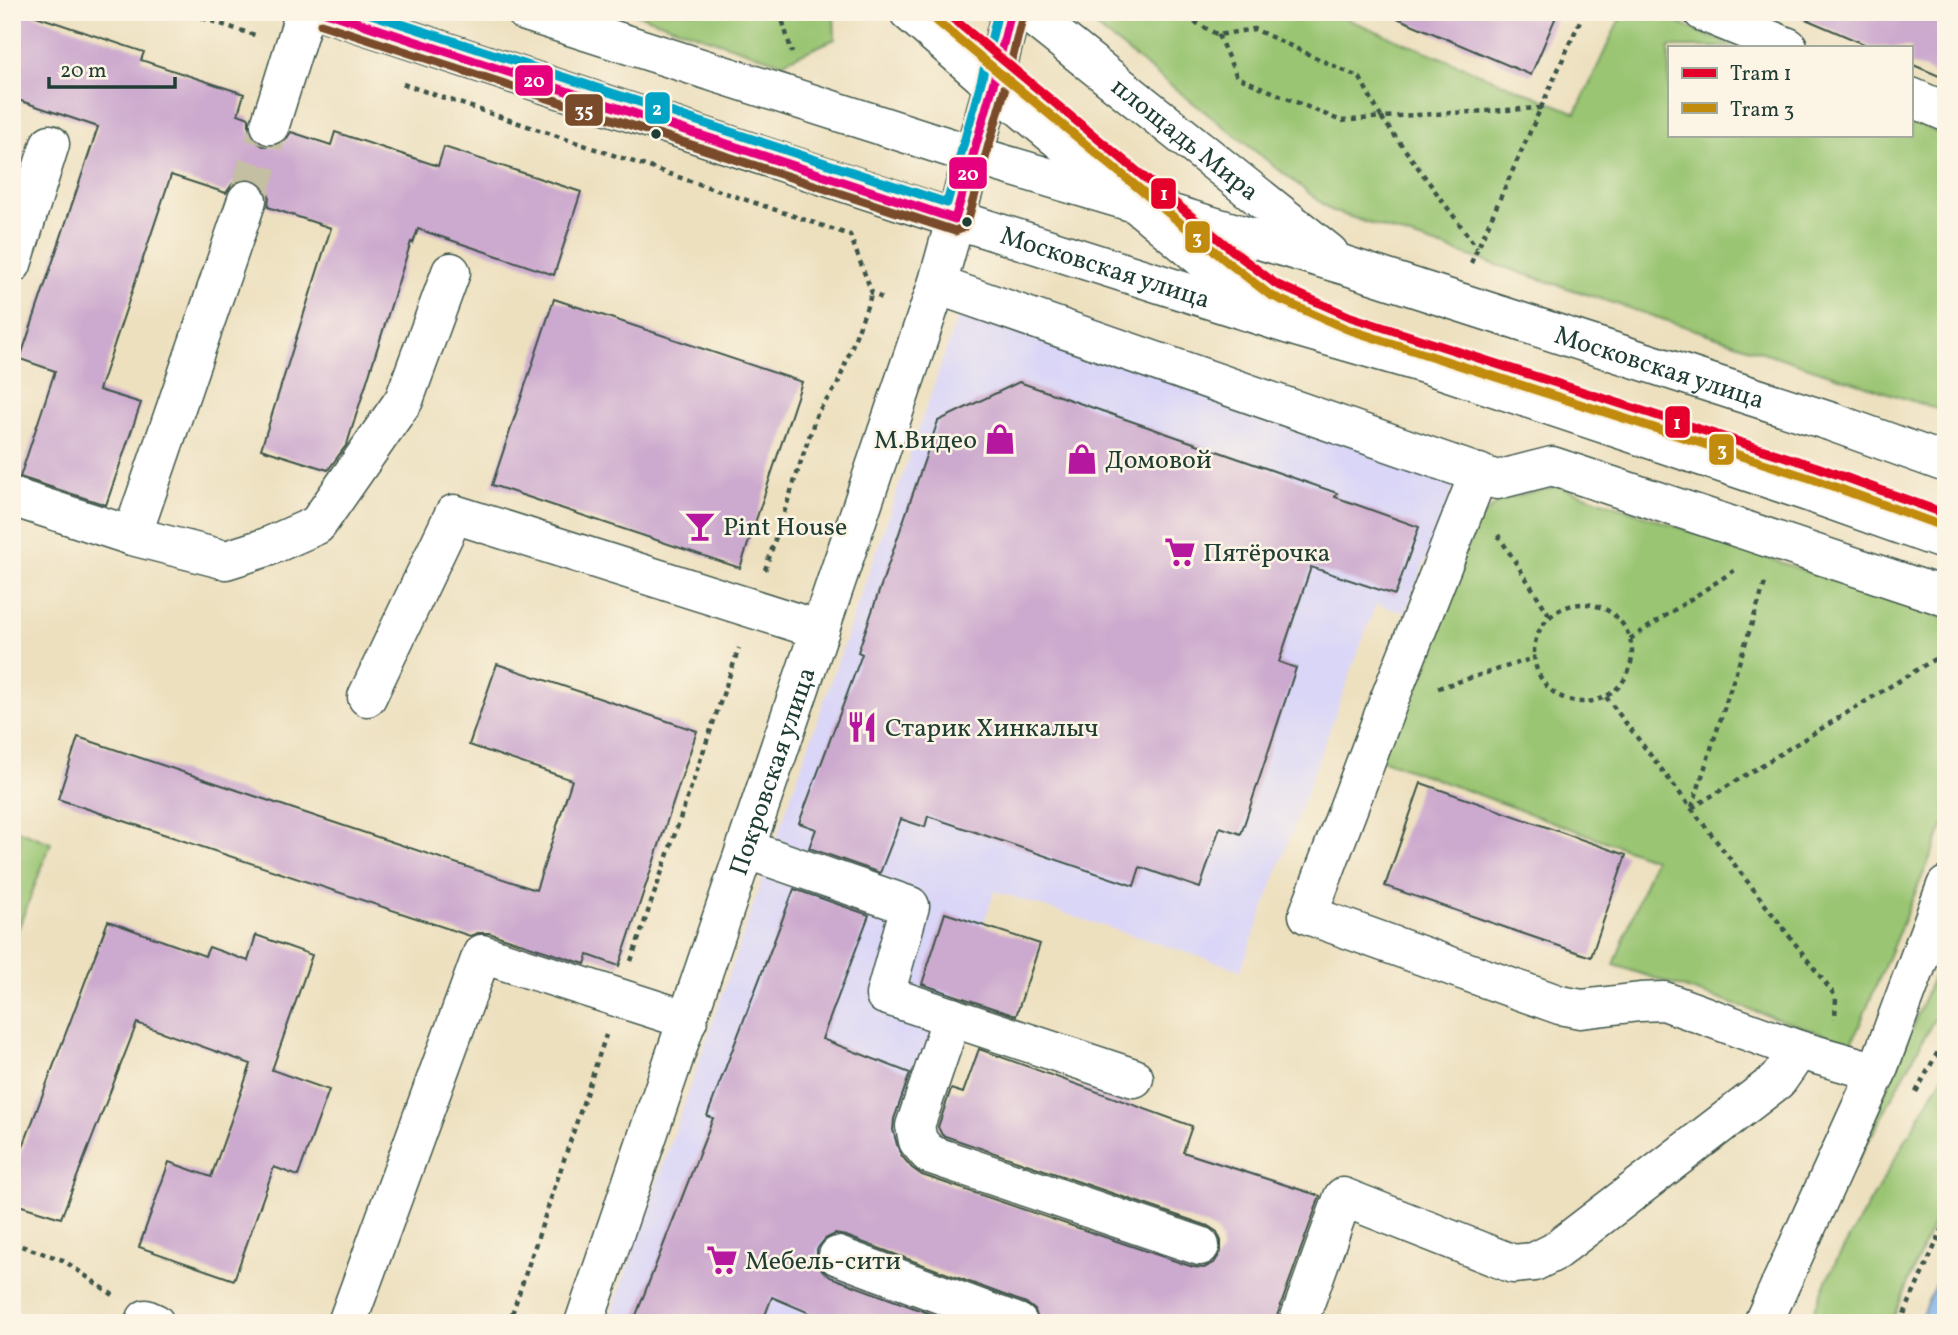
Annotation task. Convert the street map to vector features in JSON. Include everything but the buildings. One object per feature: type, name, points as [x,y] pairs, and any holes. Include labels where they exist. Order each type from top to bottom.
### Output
[{"type":"main road","name":"Московская улица","points":[[325,12],[955,219],[1296,327],[1428,365],[1946,541]]},
{"type":"main road","name":"Московская улица","points":[[526,12],[973,155],[1344,265],[1832,422],[1946,463]]},
{"type":"main road","points":[[909,12],[1209,264],[1296,327]]},
{"type":"main road","name":"Покровская улица","points":[[584,1323],[937,285],[1011,12]]},
{"type":"main road","name":"площадь Мира","points":[[1027,12],[1344,265]]},
{"type":"main road","points":[[1703,12],[1786,46]]},
{"type":"main road","points":[[270,125],[299,30]]},
{"type":"main road","points":[[1912,97],[1946,112]]},
{"type":"main road","points":[[12,264],[50,144]]},
{"type":"main road","points":[[132,536],[247,200]]},
{"type":"main road","points":[[12,497],[132,536],[226,560],[267,547],[317,525],[404,400],[451,272]]},
{"type":"main road","points":[[937,285],[1475,483],[1552,467],[1946,597]]},
{"type":"main road","points":[[1475,483],[1308,915],[1560,1005],[1581,1009],[1664,1001],[1877,1072]]},
{"type":"main road","points":[[367,697],[454,514],[820,630]]},
{"type":"main road","points":[[746,849],[910,906],[885,995],[1134,1078]]},
{"type":"main road","points":[[1763,1323],[1877,1072],[1946,886]]},
{"type":"main road","points":[[347,1323],[482,954],[688,1020]]},
{"type":"main road","points":[[953,1017],[915,1126],[918,1141],[929,1154],[1200,1246]]},
{"type":"main road","points":[[1298,1323],[1343,1197],[1513,1264],[1534,1262],[1554,1252],[1778,1080],[1817,1054]]},
{"type":"main road","points":[[838,1256],[1018,1323]]},
{"type":"path","points":[[183,12],[299,30]]},
{"type":"path","points":[[780,12],[795,64]]},
{"type":"path","points":[[1177,12],[1218,35],[1237,77],[1340,121],[1541,108]]},
{"type":"path","points":[[1468,269],[1584,12]]},
{"type":"path","points":[[1218,35],[1254,29],[1360,78],[1381,117],[1477,248]]},
{"type":"path","points":[[399,83],[850,235],[872,293],[837,386],[817,413],[509,1323]]},
{"type":"path","points":[[872,293],[886,300]]},
{"type":"path","points":[[1475,483],[1550,616]]},
{"type":"path","points":[[1630,639],[1779,542]]},
{"type":"path","points":[[1691,808],[1779,542]]},
{"type":"path","points":[[1578,604],[1594,605],[1610,612],[1622,624],[1630,639],[1632,656],[1629,672],[1619,687],[1606,697],[1590,702],[1573,702],[1558,696],[1546,686],[1538,673],[1534,658],[1540,629],[1550,616],[1578,604]]},
{"type":"path","points":[[1691,808],[1946,652]]},
{"type":"path","points":[[1388,703],[1534,658]]},
{"type":"path","points":[[1606,697],[1836,997],[1817,1054]]},
{"type":"path","points":[[1900,1323],[1946,1221]]},
{"type":"path","points":[[12,1243],[63,1260],[151,1321]]},
{"type":"shaded area","points":[[970,281],[1466,455],[1405,613],[1376,604],[1241,970],[995,891],[837,1323],[608,1323]]},
{"type":"green space","points":[[630,12],[834,12],[835,39],[781,63]]},
{"type":"green space","points":[[1077,12],[1330,12],[1576,113],[1623,12],[1652,12],[1733,46],[1668,46],[1668,136],[1912,136],[1912,121],[1946,136],[1946,412],[1332,211]]},
{"type":"green space","points":[[1558,486],[1946,619],[1946,820],[1852,1043],[1614,965],[1654,859],[1375,757],[1459,539],[1500,500]]},
{"type":"green space","points":[[12,828],[51,843],[12,945]]},
{"type":"green space","points":[[1946,946],[1946,997],[1854,1168]]},
{"type":"green space","points":[[1946,1070],[1946,1193],[1891,1323],[1808,1323],[1834,1265]]},
{"type":"water","points":[[1946,1260],[1946,1323],[1918,1323]]},
{"type":"tunnel","points":[[247,200],[270,125]]},
{"type":"tram line","name":"1","points":[[945,12],[1276,284],[1351,317],[1817,467],[1946,514]]},
{"type":"tram line","name":"3","points":[[937,21],[1270,295],[1347,329],[1813,479],[1942,526]]},
{"type":"transit line","name":"20","points":[[326,12],[955,219],[1011,12]]},
{"type":"transit line","name":"2","points":[[365,12],[947,203],[998,12]]},
{"type":"transit line","name":"35","points":[[321,24],[955,231],[963,228],[967,222],[1023,15]]},
{"type":"place","name":"М.Видео","points":[[1000,439]]},
{"type":"place","name":"Домовой","points":[[1082,459]]},
{"type":"place","name":"Pint House","points":[[700,526]]},
{"type":"place","name":"Пятёрочка","points":[[1180,552]]},
{"type":"place","name":"Старик Хинкалыч","points":[[862,727]]},
{"type":"place","name":"Мебель-сити","points":[[722,1260]]}]
